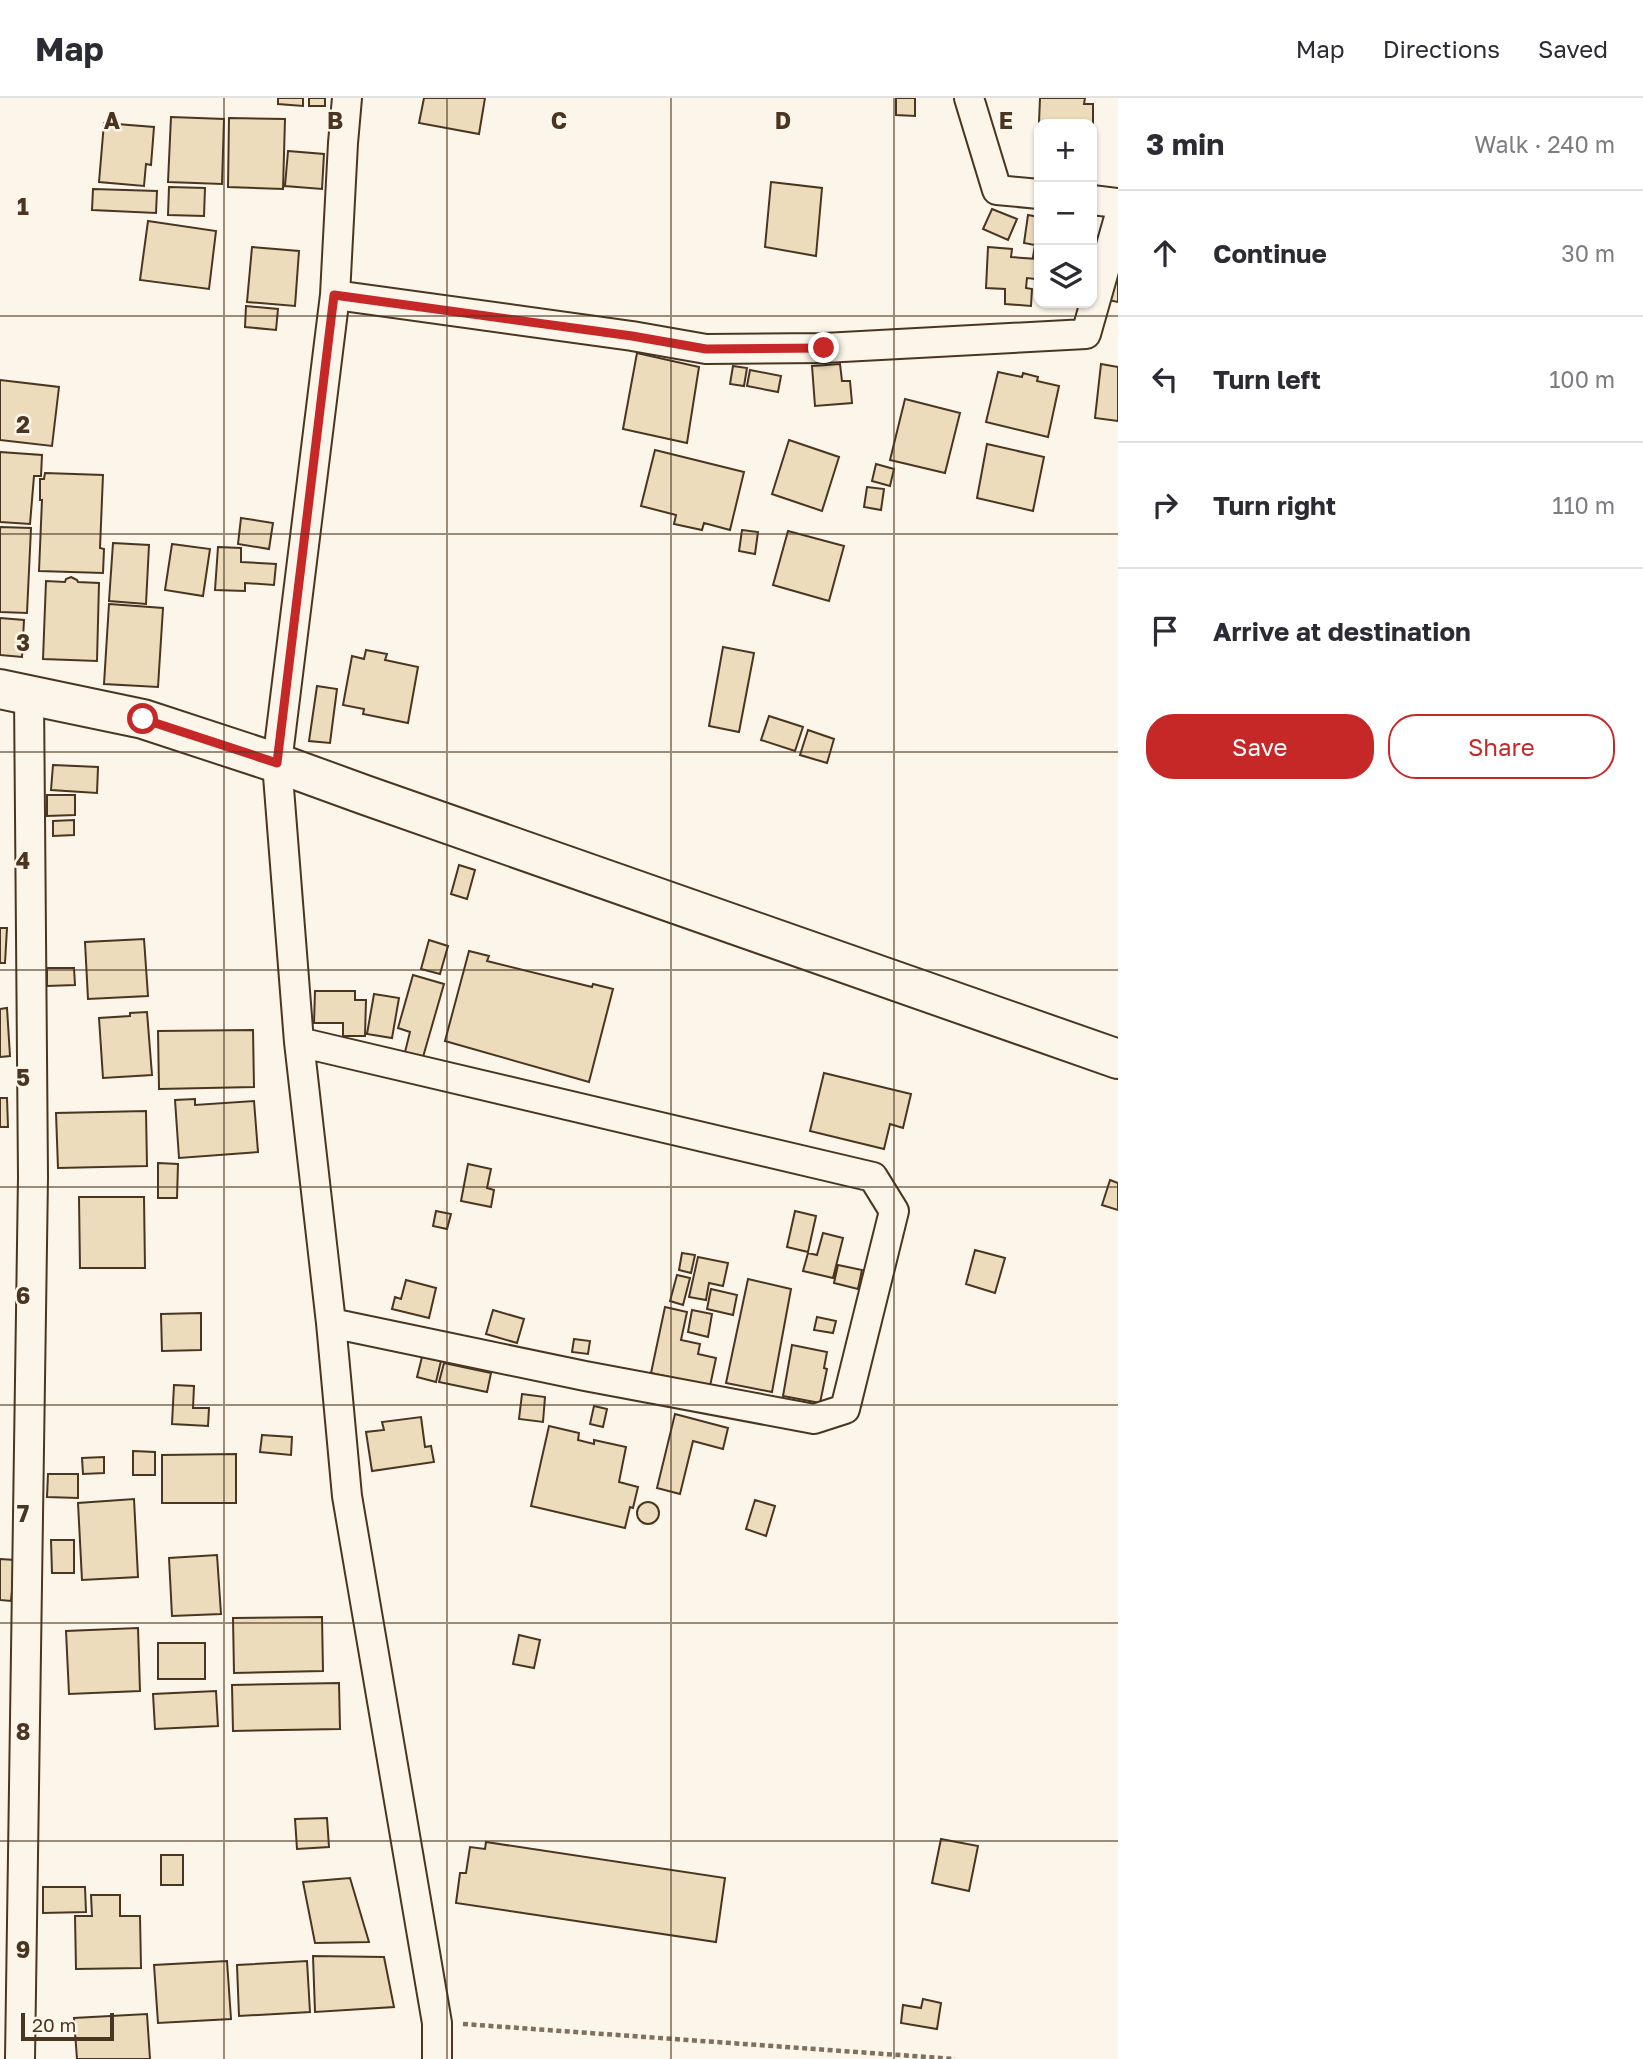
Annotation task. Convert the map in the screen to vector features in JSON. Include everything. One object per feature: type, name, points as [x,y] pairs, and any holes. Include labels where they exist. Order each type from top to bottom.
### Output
[{"type":"street","points":[[347,98],[334,295],[277,763],[299,1042],[331,1323],[347,1496],[437,2023],[437,2059]]},
{"type":"street","points":[[969,98],[997,190],[1034,194]]},
{"type":"street","points":[[1097,201],[1118,203]]},
{"type":"street","points":[[334,295],[632,336],[706,349],[824,348],[1086,334],[1118,221]]},
{"type":"street","points":[[20,2059],[33,1177],[15,692],[143,719],[277,763],[1118,1059]]},
{"type":"street","points":[[299,1042],[873,1177],[894,1211],[845,1409],[814,1419],[585,1376],[331,1323]]},
{"type":"path","points":[[437,2023],[891,2057],[955,2059]]},
{"type":"building","points":[[278,98],[303,98],[303,106],[278,104]]},
{"type":"building","points":[[309,98],[325,98],[325,106],[309,106]]},
{"type":"building","points":[[424,98],[485,98],[479,134],[419,123]]},
{"type":"building","points":[[896,98],[915,98],[915,116],[896,115]]},
{"type":"building","points":[[1040,98],[1085,98],[1084,104],[1093,104],[1093,119],[1039,119]]},
{"type":"building","points":[[171,117],[224,119],[222,184],[168,182]]},
{"type":"building","points":[[229,118],[285,119],[283,189],[228,187]]},
{"type":"building","points":[[104,123],[154,127],[151,165],[146,164],[144,186],[99,182]]},
{"type":"building","points":[[288,151],[324,154],[322,189],[285,186]]},
{"type":"building","points":[[771,182],[822,188],[816,256],[765,247]]},
{"type":"building","points":[[169,187],[205,188],[204,216],[168,215]]},
{"type":"building","points":[[93,189],[157,191],[156,213],[92,210]]},
{"type":"building","points":[[992,209],[1017,219],[1008,240],[983,229]]},
{"type":"building","points":[[1028,215],[1034,216],[1034,245],[1024,243]]},
{"type":"building","points":[[148,221],[216,231],[209,289],[140,280]]},
{"type":"building","points":[[252,247],[299,251],[295,306],[247,302]]},
{"type":"building","points":[[988,247],[1012,249],[1011,257],[1034,259],[1034,279],[1027,278],[1026,288],[1032,289],[1031,306],[1005,304],[1005,289],[986,288]]},
{"type":"building","points":[[1114,272],[1118,273],[1118,302],[1108,300]]},
{"type":"building","points":[[246,306],[278,309],[276,330],[245,327]]},
{"type":"building","points":[[637,353],[699,367],[687,443],[623,429]]},
{"type":"building","points":[[840,364],[842,381],[850,381],[852,403],[815,406],[812,366]]},
{"type":"building","points":[[1101,364],[1118,367],[1118,421],[1095,418]]},
{"type":"building","points":[[733,366],[747,368],[744,386],[730,384]]},
{"type":"building","points":[[750,370],[781,376],[778,392],[747,386]]},
{"type":"building","points":[[998,372],[1022,377],[1023,373],[1038,377],[1037,381],[1059,386],[1048,437],[986,422]]},
{"type":"building","points":[[0,380],[59,387],[52,446],[0,440]]},
{"type":"building","points":[[905,399],[960,413],[945,473],[890,460]]},
{"type":"building","points":[[789,440],[839,457],[822,511],[772,494]]},
{"type":"building","points":[[987,444],[1044,457],[1033,511],[977,498]]},
{"type":"building","points":[[655,450],[744,472],[730,530],[704,523],[702,530],[674,524],[676,515],[641,506]]},
{"type":"building","points":[[0,452],[42,455],[41,476],[34,476],[30,524],[0,522]]},
{"type":"building","points":[[876,464],[894,469],[890,486],[872,481]]},
{"type":"building","points":[[45,473],[103,475],[100,548],[104,549],[103,573],[39,571],[42,500],[40,479],[44,479]]},
{"type":"building","points":[[867,487],[884,489],[881,510],[864,507]]},
{"type":"building","points":[[241,518],[273,523],[269,549],[238,544]]},
{"type":"building","points":[[0,527],[31,528],[27,613],[0,612]]},
{"type":"building","points":[[742,530],[758,532],[755,554],[739,551]]},
{"type":"building","points":[[788,531],[844,546],[829,601],[773,585]]},
{"type":"building","points":[[113,543],[149,545],[146,604],[109,601]]},
{"type":"building","points":[[172,544],[210,549],[203,596],[165,590]]},
{"type":"building","points":[[218,547],[241,548],[241,562],[276,564],[274,585],[245,583],[245,591],[215,590]]},
{"type":"building","points":[[71,577],[78,582],[99,583],[97,661],[43,659],[46,581],[65,582]]},
{"type":"building","points":[[109,604],[163,608],[158,687],[104,684]]},
{"type":"building","points":[[0,618],[24,620],[22,657],[0,655]]},
{"type":"building","points":[[723,647],[754,653],[739,732],[709,726]]},
{"type":"building","points":[[366,650],[387,654],[385,660],[418,667],[408,723],[363,714],[364,709],[343,705],[352,656],[364,659]]},
{"type":"building","points":[[317,686],[337,689],[330,743],[309,741]]},
{"type":"building","points":[[769,716],[803,727],[795,751],[761,740]]},
{"type":"building","points":[[808,730],[834,739],[827,763],[800,755]]},
{"type":"building","points":[[53,765],[98,767],[97,793],[51,790]]},
{"type":"building","points":[[47,795],[75,795],[75,815],[47,816]]},
{"type":"building","points":[[74,820],[74,835],[53,836],[53,821]]},
{"type":"building","points":[[459,865],[475,870],[467,899],[451,894]]},
{"type":"building","points":[[0,928],[7,928],[5,963],[0,963]]},
{"type":"building","points":[[144,939],[148,996],[88,999],[85,942]]},
{"type":"building","points":[[429,940],[448,946],[440,974],[421,969]]},
{"type":"building","points":[[469,951],[489,956],[487,961],[592,987],[593,984],[613,989],[589,1082],[445,1041]]},
{"type":"building","points":[[47,968],[74,968],[75,985],[47,986]]},
{"type":"building","points":[[413,975],[444,984],[423,1057],[405,1052],[410,1032],[398,1028]]},
{"type":"building","points":[[315,991],[355,991],[355,1000],[366,1000],[365,1036],[343,1036],[343,1023],[314,1023]]},
{"type":"building","points":[[374,994],[399,998],[392,1038],[367,1034]]},
{"type":"building","points":[[7,1008],[10,1056],[0,1057],[0,1009]]},
{"type":"building","points":[[147,1012],[152,1075],[103,1078],[99,1018]]},
{"type":"building","points":[[253,1030],[254,1087],[159,1089],[158,1031]]},
{"type":"building","points":[[824,1073],[911,1094],[903,1128],[890,1124],[884,1149],[810,1131]]},
{"type":"building","points":[[0,1098],[7,1098],[8,1127],[0,1127]]},
{"type":"building","points":[[195,1099],[195,1105],[254,1101],[258,1152],[179,1158],[175,1100]]},
{"type":"building","points":[[146,1111],[147,1166],[58,1168],[56,1113]]},
{"type":"building","points":[[158,1163],[178,1164],[177,1198],[158,1198]]},
{"type":"building","points":[[468,1164],[491,1169],[487,1188],[494,1190],[491,1207],[461,1201]]},
{"type":"building","points":[[1110,1180],[1118,1183],[1118,1210],[1102,1205]]},
{"type":"building","points":[[79,1197],[144,1197],[145,1268],[80,1268]]},
{"type":"building","points":[[436,1211],[451,1214],[447,1229],[433,1226]]},
{"type":"building","points":[[795,1211],[816,1216],[808,1252],[787,1247]]},
{"type":"building","points":[[823,1233],[843,1238],[833,1278],[803,1271],[808,1253],[817,1255]]},
{"type":"building","points":[[975,1250],[1005,1258],[995,1293],[966,1284]]},
{"type":"building","points":[[682,1253],[695,1255],[691,1273],[679,1270]]},
{"type":"building","points":[[698,1257],[728,1263],[723,1286],[709,1283],[706,1300],[689,1297]]},
{"type":"building","points":[[838,1265],[862,1270],[858,1289],[834,1283]]},
{"type":"building","points":[[677,1275],[690,1278],[683,1305],[670,1301]]},
{"type":"building","points":[[748,1279],[791,1289],[772,1392],[726,1383]]},
{"type":"building","points":[[406,1280],[436,1288],[429,1318],[392,1309],[395,1297],[401,1299]]},
{"type":"building","points":[[711,1289],[737,1295],[733,1315],[707,1309]]},
{"type":"building","points":[[665,1307],[687,1312],[681,1340],[700,1344],[698,1354],[716,1358],[710,1386],[651,1373]]},
{"type":"building","points":[[493,1310],[524,1319],[517,1343],[486,1334]]},
{"type":"building","points":[[692,1310],[712,1314],[708,1337],[688,1332]]},
{"type":"building","points":[[201,1313],[201,1350],[162,1351],[161,1314]]},
{"type":"building","points":[[817,1317],[836,1321],[833,1333],[814,1330]]},
{"type":"building","points":[[574,1339],[590,1341],[588,1354],[572,1352]]},
{"type":"building","points":[[792,1345],[827,1352],[824,1368],[827,1369],[820,1403],[783,1396]]},
{"type":"building","points":[[422,1357],[441,1361],[436,1382],[417,1377]]},
{"type":"building","points":[[444,1363],[491,1373],[487,1392],[439,1382]]},
{"type":"building","points":[[174,1385],[194,1386],[193,1408],[209,1408],[208,1426],[172,1424]]},
{"type":"building","points":[[522,1394],[545,1397],[543,1422],[519,1419]]},
{"type":"building","points":[[594,1406],[607,1409],[603,1427],[590,1424]]},
{"type":"building","points":[[675,1414],[728,1428],[723,1449],[693,1441],[680,1494],[657,1488]]},
{"type":"building","points":[[421,1417],[425,1447],[431,1446],[434,1462],[372,1471],[366,1432],[384,1430],[382,1422]]},
{"type":"building","points":[[549,1426],[579,1433],[578,1440],[594,1444],[594,1440],[626,1447],[619,1482],[638,1487],[625,1528],[531,1506]]},
{"type":"building","points":[[262,1435],[292,1437],[291,1455],[260,1452]]},
{"type":"building","points":[[133,1451],[155,1452],[155,1475],[133,1475]]},
{"type":"building","points":[[236,1454],[236,1503],[162,1503],[162,1455]]},
{"type":"building","points":[[104,1457],[104,1473],[83,1474],[82,1458]]},
{"type":"building","points":[[48,1474],[78,1474],[78,1498],[47,1497]]},
{"type":"building","points":[[134,1499],[138,1577],[82,1580],[78,1503]]},
{"type":"building","points":[[755,1500],[775,1506],[766,1536],[746,1529]]},
{"type":"building","points":[[644,1502],[652,1502],[659,1509],[659,1517],[652,1524],[644,1524],[637,1517],[637,1509]]},
{"type":"building","points":[[51,1540],[74,1540],[74,1573],[52,1573]]},
{"type":"building","points":[[217,1555],[221,1614],[172,1616],[169,1558]]},
{"type":"building","points":[[0,1559],[15,1560],[11,1601],[0,1600]]},
{"type":"building","points":[[322,1617],[323,1671],[234,1673],[233,1618]]},
{"type":"building","points":[[138,1628],[140,1691],[69,1694],[66,1631]]},
{"type":"building","points":[[519,1635],[540,1640],[534,1668],[513,1664]]},
{"type":"building","points":[[158,1643],[205,1643],[205,1679],[158,1679]]},
{"type":"building","points":[[339,1683],[340,1729],[233,1731],[232,1685]]},
{"type":"building","points":[[216,1691],[218,1726],[155,1729],[153,1694]]},
{"type":"building","points":[[327,1818],[329,1847],[297,1849],[295,1819]]},
{"type":"building","points":[[941,1839],[978,1846],[969,1891],[932,1883]]},
{"type":"building","points":[[486,1842],[725,1878],[716,1942],[456,1903],[460,1873],[466,1873],[470,1847],[485,1849]]},
{"type":"building","points":[[161,1855],[183,1855],[183,1885],[161,1885]]},
{"type":"building","points":[[350,1878],[369,1942],[315,1943],[303,1882]]},
{"type":"building","points":[[43,1887],[85,1887],[86,1912],[43,1913]]},
{"type":"building","points":[[91,1895],[120,1895],[120,1916],[140,1916],[141,1968],[76,1969],[75,1916],[92,1916]]},
{"type":"building","points":[[313,1956],[384,1957],[394,2007],[315,2012]]},
{"type":"building","points":[[227,1961],[231,2019],[158,2023],[154,1965]]},
{"type":"building","points":[[307,1961],[310,2012],[239,2016],[237,1965]]},
{"type":"building","points":[[923,1999],[941,2003],[937,2029],[901,2023],[903,2005],[921,2008]]},
{"type":"building","points":[[147,2014],[150,2059],[77,2059],[74,2018]]},
{"type":"route","points":[[143,719],[277,763],[334,295],[632,336],[706,349],[824,348]]}]
